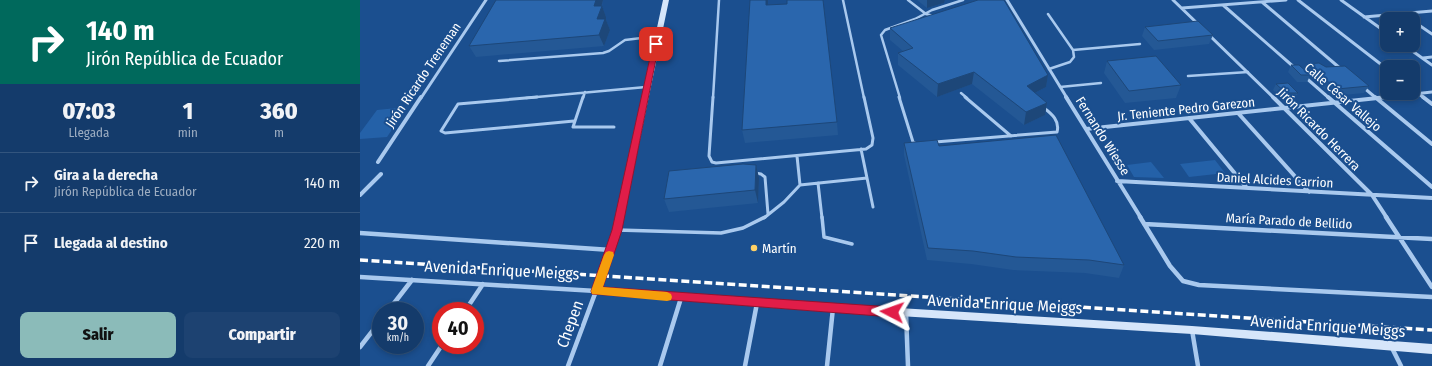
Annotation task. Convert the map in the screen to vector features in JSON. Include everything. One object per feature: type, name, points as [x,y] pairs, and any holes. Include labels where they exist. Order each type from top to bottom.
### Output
[{"type":"street","name":"Jirón Ricardo Treneman","points":[[378,162],[486,0]]},
{"type":"street","points":[[596,291],[617,230],[666,0]]},
{"type":"street","name":"Fernando Wiesse","points":[[1007,0],[1170,266],[1183,281],[1199,285],[1432,297]]},
{"type":"street","name":"Jirón Ricardo Herrera","points":[[1173,0],[1285,108],[1372,196],[1432,287]]},
{"type":"street","points":[[1182,8],[1286,0]]},
{"type":"street","points":[[1298,0],[1380,64]]},
{"type":"street","points":[[1341,0],[1380,28]]},
{"type":"street","points":[[1262,2],[1346,73]]},
{"type":"street","name":"Calle César Vallejo","points":[[1224,5],[1334,103],[1432,187]]},
{"type":"street","points":[[1416,12],[1432,11]]},
{"type":"street","points":[[1364,17],[1380,15]]},
{"type":"street","points":[[1420,26],[1432,34]]},
{"type":"street","points":[[1414,52],[1432,65]]},
{"type":"street","points":[[1423,58],[1432,57]]},
{"type":"street","points":[[1358,83],[1432,144]]},
{"type":"street","name":"Jr. Teniente Pedro Garezon","points":[[1420,93],[1432,92]]},
{"type":"street","points":[[1420,94],[1432,104]]},
{"type":"street","name":"Jr. Teniente Pedro Garezon","points":[[1086,130],[1380,98]]},
{"type":"street","points":[[1238,113],[1309,192]]},
{"type":"street","points":[[1189,118],[1248,188]]},
{"type":"street","points":[[360,195],[381,174]]},
{"type":"street","name":"Daniel Alcides Carrion","points":[[1117,181],[1372,196],[1432,198]]},
{"type":"street","name":"María Parado de Bellido","points":[[1144,224],[1432,239]]},
{"type":"street","points":[[360,233],[611,250]]},
{"type":"street","name":"Avenida Enrique Meiggs","points":[[360,277],[596,291],[906,313],[1192,330],[1432,349]]},
{"type":"street","points":[[395,302],[412,280]]},
{"type":"street","points":[[471,302],[483,284]]},
{"type":"street","name":"Chepen","points":[[568,366],[596,291]]},
{"type":"street","points":[[660,366],[681,298]]},
{"type":"street","points":[[745,366],[756,303]]},
{"type":"street","points":[[827,366],[833,308]]},
{"type":"street","points":[[906,313],[908,366]]},
{"type":"street","points":[[1192,330],[1198,366]]},
{"type":"street","points":[[360,347],[372,332]]},
{"type":"street","points":[[1391,346],[1401,366]]},
{"type":"street","points":[[428,366],[436,354]]},
{"type":"lane","points":[[720,0],[709,156],[712,162],[716,164],[866,149],[872,145],[873,138],[843,0]]},
{"type":"lane","points":[[908,0],[926,14],[937,18]]},
{"type":"lane","points":[[949,0],[953,3]]},
{"type":"lane","points":[[918,144],[913,142],[910,137],[881,35],[885,30],[926,14],[932,10],[963,0]]},
{"type":"lane","points":[[1048,14],[1073,50],[1074,57],[1070,62],[1049,69]]},
{"type":"lane","points":[[499,61],[603,53],[609,51],[625,40],[658,36]]},
{"type":"lane","points":[[1073,50],[1140,44]]},
{"type":"lane","points":[[1188,76],[1248,72]]},
{"type":"lane","points":[[1060,87],[1101,83]]},
{"type":"lane","points":[[574,121],[445,133],[441,131],[458,104],[648,86]]},
{"type":"lane","points":[[585,92],[573,127],[614,127]]},
{"type":"lane","points":[[960,93],[1011,136]]},
{"type":"lane","points":[[934,142],[1057,132],[1058,129],[1054,116],[1043,107]]},
{"type":"lane","points":[[861,149],[873,207]]},
{"type":"lane","points":[[797,156],[800,185]]},
{"type":"lane","points":[[732,162],[733,169]]},
{"type":"lane","points":[[748,174],[761,174],[765,177],[768,214]]},
{"type":"lane","points":[[617,230],[637,229],[722,233],[740,229],[768,214],[783,203],[800,185],[867,178]]},
{"type":"lane","points":[[818,183],[824,237],[852,244]]},
{"type":"shaded area","points":[[407,107],[387,137],[360,139],[360,133],[377,110]]},
{"type":"shaded area","points":[[1215,160],[1225,173],[1189,177],[1180,164]]},
{"type":"shaded area","points":[[1151,162],[1164,178],[1134,177],[1127,165]]},
{"type":"building","points":[[496,0],[596,0],[594,6],[602,6],[597,19],[605,19],[599,35],[469,46]]},
{"type":"building","points":[[750,0],[766,0],[766,5],[787,4],[787,0],[823,0],[837,122],[742,130]]},
{"type":"building","points":[[978,0],[1004,0],[1048,75],[1027,86],[1047,103],[1026,112],[974,72],[938,84],[898,53],[913,48],[890,28]]},
{"type":"building","points":[[1198,21],[1213,35],[1158,41],[1145,27]]},
{"type":"building","points":[[1156,56],[1181,85],[1129,91],[1107,61]]},
{"type":"building","points":[[1319,63],[1326,67],[1345,66],[1369,86],[1337,89],[1306,64]]},
{"type":"building","points":[[1291,65],[1299,65],[1310,75],[1301,75]]},
{"type":"building","points":[[1288,83],[1298,93],[1286,93],[1276,84]]},
{"type":"building","points":[[1056,135],[1124,265],[1089,260],[1016,257],[973,251],[928,248],[904,143],[937,140],[939,146]]},
{"type":"building","points":[[743,164],[756,165],[755,190],[664,199],[669,171]]},
{"type":"railway","points":[[360,260],[1432,330]]},
{"type":"slow traffic","points":[[609,255],[596,291],[667,297]]},
{"type":"place","name":"Martín","points":[[754,248]]},
{"type":"route","points":[[656,44],[617,230],[596,291],[892,312]]}]
